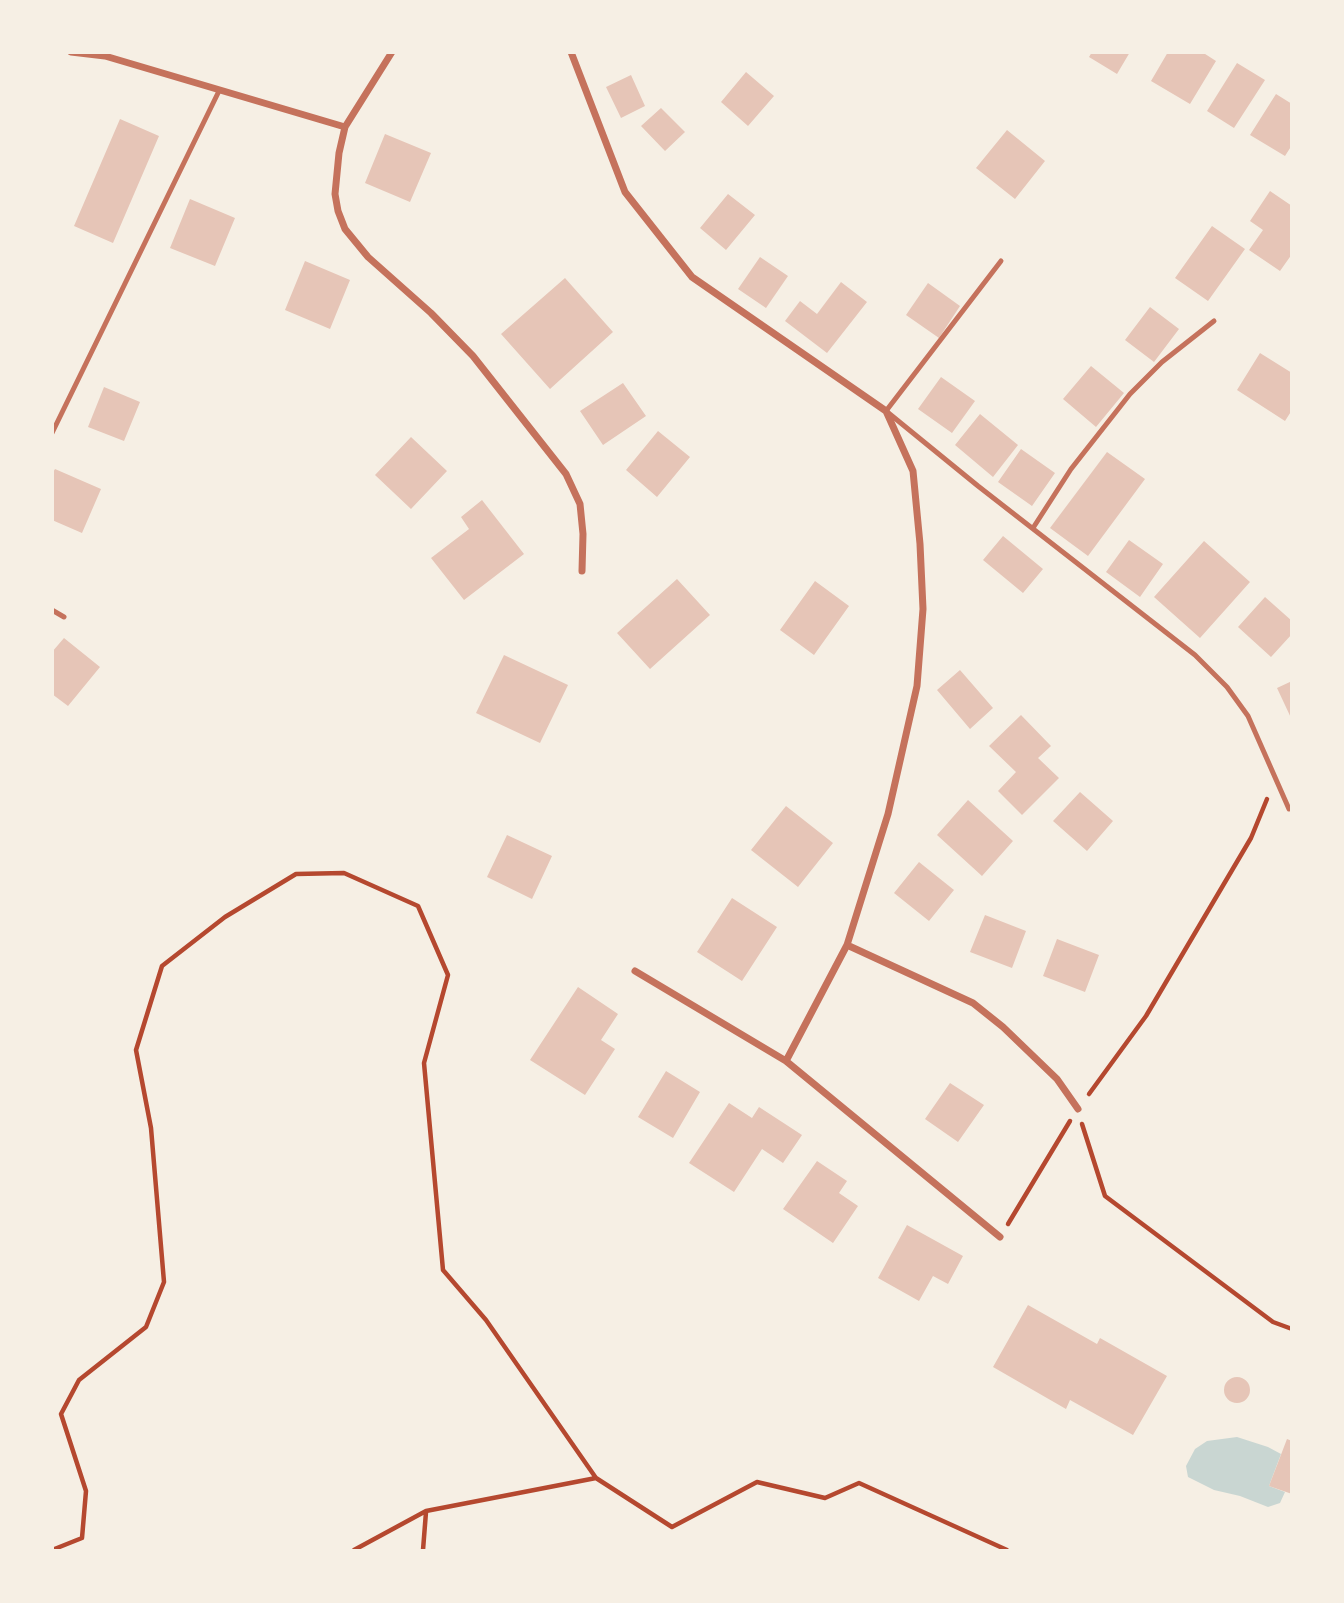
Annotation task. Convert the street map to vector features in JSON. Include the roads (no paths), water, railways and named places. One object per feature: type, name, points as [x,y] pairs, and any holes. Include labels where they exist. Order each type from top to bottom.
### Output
[{"type":"street","points":[[71,52],[105,57],[345,127]]},
{"type":"street","points":[[392,52],[345,127],[335,194],[338,211],[345,229],[368,257],[460,342],[566,474],[580,504],[583,534],[582,571]]},
{"type":"street","points":[[571,52],[625,192],[692,277],[886,411],[914,471],[923,609],[917,686],[888,814],[847,945],[786,1061]]},
{"type":"street","points":[[847,945],[973,1003],[1048,1070],[1078,1109]]},
{"type":"street","points":[[635,971],[786,1061],[1000,1237]]},
{"type":"lane","points":[[52,433],[219,91]]},
{"type":"lane","points":[[1001,261],[886,411],[1195,655],[1227,687],[1248,716],[1289,809]]},
{"type":"lane","points":[[1033,528],[1071,469],[1130,394],[1161,362],[1214,321]]},
{"type":"lane","points":[[52,610],[64,617]]}]
